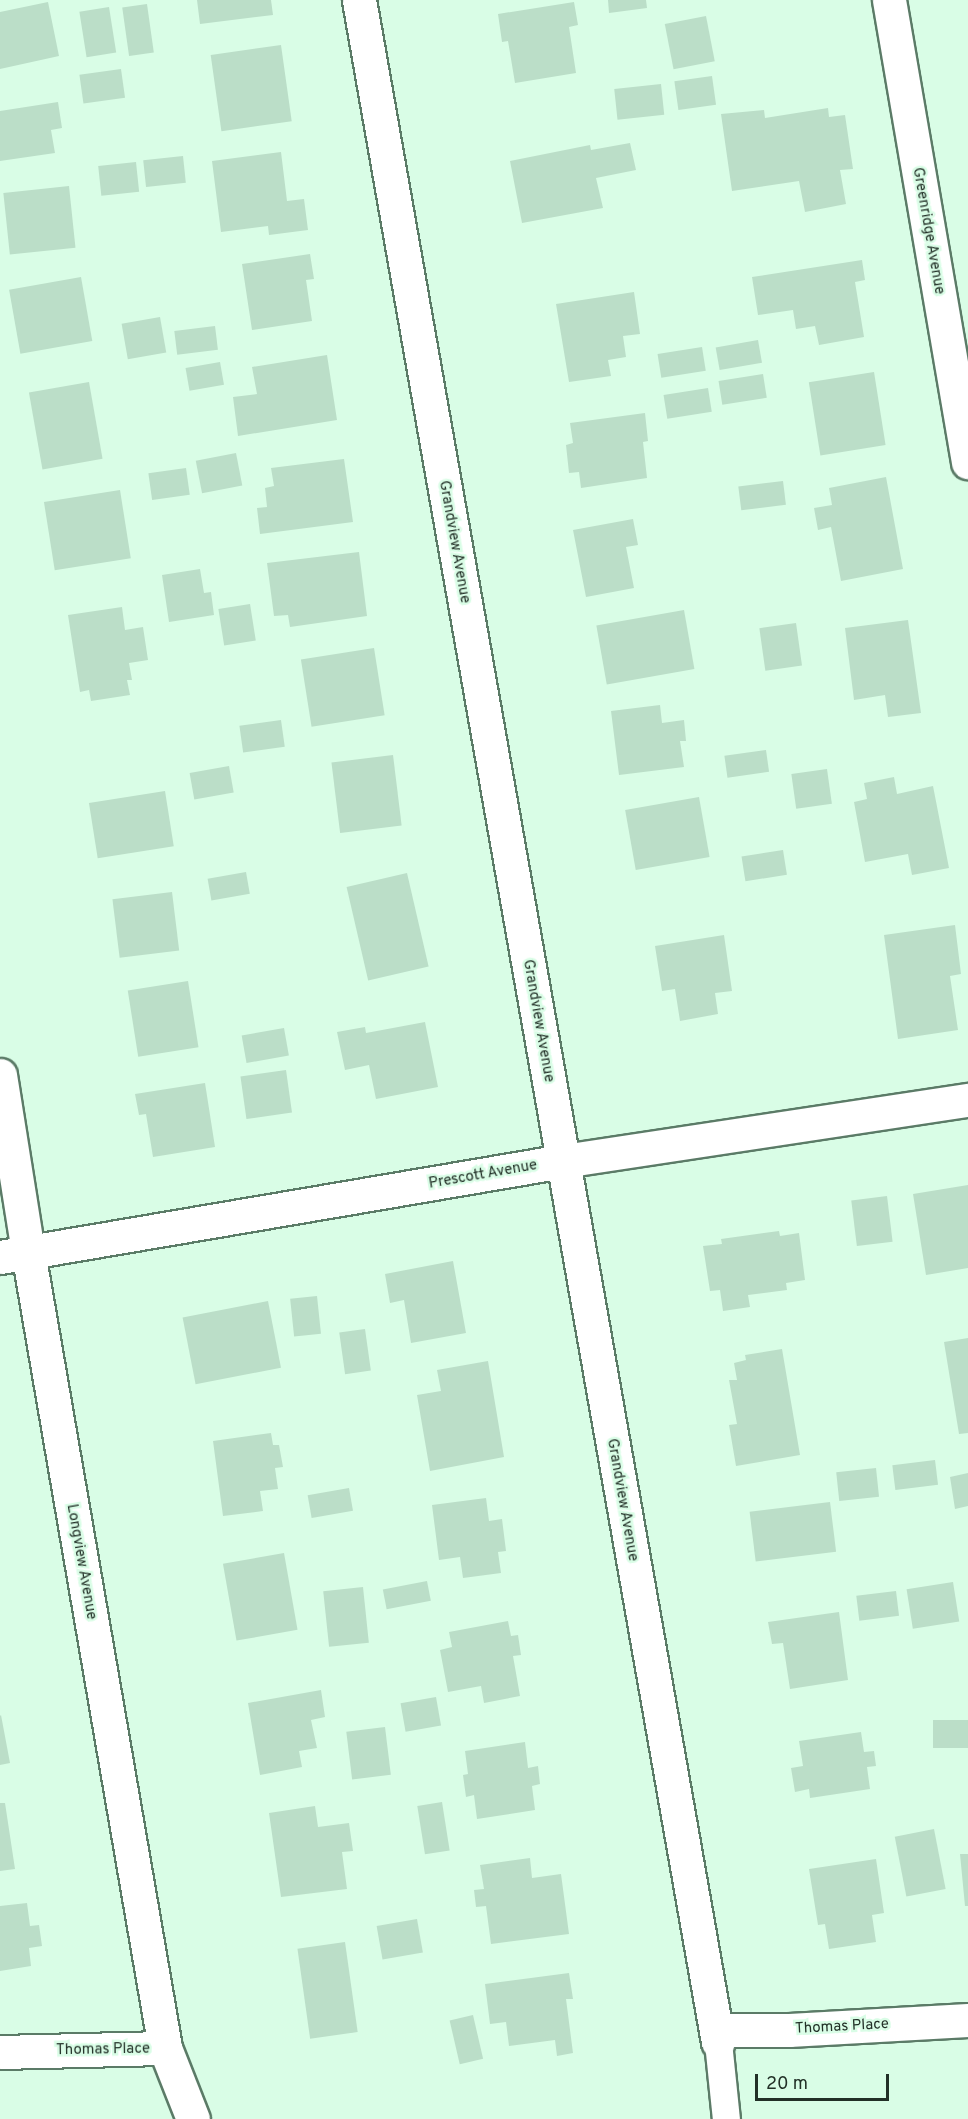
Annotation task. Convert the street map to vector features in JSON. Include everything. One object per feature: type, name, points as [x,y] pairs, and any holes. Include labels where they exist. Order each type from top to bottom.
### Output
[{"type":"street","name":"Grandview Avenue","points":[[359,0],[717,2036]]},
{"type":"street","name":"Greenridge Avenue","points":[[889,0],[968,462]]},
{"type":"street","name":"Longview Avenue","points":[[0,1075],[14,1255],[165,2048]]},
{"type":"street","name":"Prescott Avenue","points":[[14,1255],[563,1161],[968,1100]]},
{"type":"street","name":"Thomas Place","points":[[717,2036],[968,2020]]},
{"type":"street","name":"Thomas Place","points":[[0,2052],[165,2048],[193,2119]]},
{"type":"lane","points":[[717,2036],[726,2119]]},
{"type":"building","points":[[197,0],[271,0],[273,15],[200,24]]},
{"type":"building","points":[[608,0],[646,0],[647,8],[609,13]]},
{"type":"building","points":[[48,2],[59,56],[0,69],[0,12]]},
{"type":"building","points":[[574,2],[578,25],[569,27],[576,73],[515,83],[508,41],[502,42],[498,14]]},
{"type":"building","points":[[147,4],[154,53],[129,56],[122,7]]},
{"type":"building","points":[[109,7],[116,52],[87,57],[79,12]]},
{"type":"building","points":[[706,16],[715,61],[674,69],[665,24]]},
{"type":"building","points":[[281,45],[292,121],[221,131],[211,55]]},
{"type":"building","points":[[121,69],[125,98],[83,104],[79,75]]},
{"type":"building","points":[[712,76],[716,105],[678,110],[674,81]]},
{"type":"building","points":[[661,84],[664,115],[617,120],[614,89]]},
{"type":"building","points":[[58,102],[62,128],[51,130],[55,153],[0,161],[0,111]]},
{"type":"building","points":[[828,108],[829,117],[845,115],[853,169],[840,170],[846,204],[805,212],[799,181],[732,191],[721,114],[764,110],[765,118]]},
{"type":"building","points":[[630,143],[636,170],[596,178],[603,208],[522,223],[510,161],[590,145],[591,150]]},
{"type":"building","points":[[281,152],[287,201],[304,199],[308,230],[269,235],[268,226],[221,232],[212,161]]},
{"type":"building","points":[[183,156],[186,183],[146,187],[143,160]]},
{"type":"building","points":[[136,162],[139,192],[101,196],[98,166]]},
{"type":"building","points":[[69,186],[75,248],[10,255],[3,193]]},
{"type":"building","points":[[310,254],[314,279],[306,280],[312,321],[252,330],[242,264]]},
{"type":"building","points":[[862,260],[865,280],[855,282],[864,337],[819,345],[815,326],[796,329],[793,310],[758,315],[752,277]]},
{"type":"building","points":[[81,277],[92,341],[20,354],[9,290]]},
{"type":"building","points":[[634,292],[640,334],[623,336],[626,357],[608,360],[611,376],[569,382],[556,304]]},
{"type":"building","points":[[160,317],[166,352],[128,359],[122,324]]},
{"type":"building","points":[[215,326],[218,350],[177,355],[174,331]]},
{"type":"building","points":[[758,340],[762,363],[720,370],[716,347]]},
{"type":"building","points":[[702,347],[706,371],[661,378],[658,354]]},
{"type":"building","points":[[327,355],[337,420],[238,436],[233,397],[257,394],[252,367]]},
{"type":"building","points":[[220,362],[224,385],[190,391],[186,368]]},
{"type":"building","points":[[874,372],[886,445],[820,455],[809,382]]},
{"type":"building","points":[[763,374],[767,398],[722,405],[719,381]]},
{"type":"building","points":[[89,382],[103,459],[42,469],[29,393]]},
{"type":"building","points":[[708,388],[712,412],[667,419],[664,395]]},
{"type":"building","points":[[645,413],[648,441],[643,442],[647,478],[581,488],[579,472],[569,473],[566,445],[573,443],[570,423]]},
{"type":"building","points":[[236,453],[242,485],[202,493],[196,461]]},
{"type":"building","points":[[344,459],[353,522],[260,534],[257,508],[267,507],[265,488],[274,486],[271,468]]},
{"type":"building","points":[[186,468],[190,495],[152,500],[148,473]]},
{"type":"building","points":[[886,477],[903,569],[841,581],[831,527],[818,530],[814,508],[832,505],[829,488]]},
{"type":"building","points":[[783,481],[786,505],[741,510],[738,486]]},
{"type":"building","points":[[120,490],[131,558],[55,570],[44,502]]},
{"type":"building","points":[[633,519],[638,545],[626,547],[634,588],[586,597],[573,530]]},
{"type":"building","points":[[359,552],[367,616],[290,627],[288,615],[274,616],[267,563]]},
{"type":"building","points":[[200,569],[204,593],[211,592],[214,615],[169,622],[162,575]]},
{"type":"building","points":[[250,604],[256,641],[224,646],[218,609]]},
{"type":"building","points":[[122,607],[125,630],[143,627],[148,660],[129,663],[132,680],[127,680],[130,695],[91,701],[89,690],[80,692],[68,615]]},
{"type":"building","points":[[684,610],[694,669],[607,685],[596,625]]},
{"type":"building","points":[[908,620],[921,713],[888,717],[885,695],[854,700],[845,628]]},
{"type":"building","points":[[796,623],[802,666],[765,671],[759,628]]},
{"type":"building","points":[[374,648],[385,715],[312,727],[301,660]]},
{"type":"building","points":[[660,705],[662,723],[684,720],[686,741],[680,741],[684,767],[619,775],[611,711]]},
{"type":"building","points":[[281,720],[285,747],[243,753],[239,726]]},
{"type":"building","points":[[766,750],[769,772],[727,778],[724,756]]},
{"type":"building","points":[[393,755],[402,825],[340,833],[331,763]]},
{"type":"building","points":[[229,766],[234,793],[194,800],[190,773]]},
{"type":"building","points":[[827,769],[832,804],[796,809],[791,774]]},
{"type":"building","points":[[894,777],[897,794],[933,786],[949,868],[912,875],[908,854],[865,862],[854,802],[867,799],[864,783]]},
{"type":"building","points":[[165,791],[174,846],[98,858],[89,803]]},
{"type":"building","points":[[699,797],[710,857],[636,870],[625,810]]},
{"type":"building","points":[[783,850],[787,875],[745,881],[742,857]]},
{"type":"building","points":[[246,872],[250,894],[211,900],[208,879]]},
{"type":"building","points":[[407,873],[429,967],[368,980],[347,887]]},
{"type":"building","points":[[172,892],[179,951],[120,958],[112,899]]},
{"type":"building","points":[[955,925],[961,974],[950,976],[958,1030],[898,1039],[884,935]]},
{"type":"building","points":[[724,935],[732,991],[715,993],[718,1014],[680,1021],[675,989],[662,991],[655,946]]},
{"type":"building","points":[[188,981],[198,1047],[138,1057],[128,991]]},
{"type":"building","points":[[425,1022],[438,1087],[376,1099],[369,1065],[345,1070],[337,1032],[365,1027],[366,1033]]},
{"type":"building","points":[[284,1028],[289,1056],[247,1063],[242,1035]]},
{"type":"building","points":[[286,1070],[292,1113],[246,1119],[240,1076]]},
{"type":"building","points":[[205,1083],[215,1147],[153,1157],[146,1114],[139,1115],[135,1094]]},
{"type":"building","points":[[968,1185],[968,1268],[926,1275],[913,1194]]},
{"type":"building","points":[[887,1196],[893,1242],[857,1246],[851,1200]]},
{"type":"building","points":[[779,1231],[780,1236],[799,1233],[805,1280],[786,1283],[787,1290],[748,1295],[750,1307],[723,1311],[720,1290],[710,1291],[703,1246],[722,1244],[721,1239]]},
{"type":"building","points":[[453,1261],[466,1333],[411,1343],[404,1300],[390,1303],[385,1274]]},
{"type":"building","points":[[317,1296],[321,1334],[294,1337],[290,1299]]},
{"type":"building","points":[[268,1301],[281,1368],[196,1384],[183,1318]]},
{"type":"building","points":[[365,1329],[371,1371],[345,1374],[339,1333]]},
{"type":"building","points":[[968,1338],[968,1433],[959,1434],[944,1342]]},
{"type":"building","points":[[782,1349],[800,1455],[736,1466],[729,1425],[737,1424],[729,1380],[737,1380],[734,1363],[746,1360],[745,1355]]},
{"type":"building","points":[[488,1361],[504,1457],[430,1471],[417,1395],[441,1391],[437,1370]]},
{"type":"building","points":[[271,1433],[273,1445],[279,1445],[283,1467],[275,1468],[278,1489],[260,1491],[263,1511],[223,1516],[213,1441]]},
{"type":"building","points":[[935,1460],[938,1485],[895,1490],[892,1465]]},
{"type":"building","points":[[876,1468],[879,1497],[839,1501],[836,1472]]},
{"type":"building","points":[[968,1473],[968,1506],[955,1509],[950,1477]]},
{"type":"building","points":[[349,1488],[353,1511],[312,1518],[308,1495]]},
{"type":"building","points":[[486,1498],[489,1521],[502,1519],[506,1551],[498,1552],[501,1573],[463,1578],[460,1557],[439,1560],[432,1505]]},
{"type":"building","points":[[830,1502],[836,1552],[756,1561],[750,1512]]},
{"type":"building","points":[[284,1553],[298,1630],[236,1641],[223,1564]]},
{"type":"building","points":[[427,1581],[431,1601],[387,1609],[383,1590]]},
{"type":"building","points":[[953,1582],[959,1622],[913,1629],[907,1589]]},
{"type":"building","points":[[363,1587],[369,1643],[329,1647],[323,1591]]},
{"type":"building","points":[[896,1591],[899,1616],[859,1621],[856,1596]]},
{"type":"building","points":[[839,1612],[848,1680],[790,1689],[783,1643],[772,1644],[768,1622]]},
{"type":"building","points":[[508,1621],[511,1636],[518,1635],[521,1655],[513,1656],[520,1696],[484,1703],[481,1686],[448,1692],[440,1650],[452,1647],[449,1632]]},
{"type":"building","points":[[321,1690],[325,1717],[311,1720],[317,1748],[299,1751],[302,1767],[260,1775],[248,1703]]},
{"type":"building","points":[[436,1697],[441,1726],[406,1732],[401,1703]]},
{"type":"building","points":[[0,1716],[10,1763],[0,1765]]},
{"type":"building","points":[[933,1720],[968,1720],[968,1748],[933,1748]]},
{"type":"building","points":[[385,1727],[391,1775],[352,1779],[346,1732]]},
{"type":"building","points":[[861,1732],[864,1752],[874,1751],[876,1766],[867,1767],[870,1789],[810,1798],[809,1789],[795,1792],[791,1768],[803,1766],[799,1741]]},
{"type":"building","points":[[525,1742],[528,1768],[538,1766],[540,1784],[532,1786],[535,1810],[477,1819],[474,1795],[466,1797],[463,1775],[468,1774],[465,1751]]},
{"type":"building","points":[[442,1802],[450,1850],[425,1854],[417,1806]]},
{"type":"building","points":[[0,1803],[5,1803],[15,1869],[0,1871]]},
{"type":"building","points":[[315,1806],[318,1827],[349,1823],[353,1851],[342,1852],[347,1889],[281,1897],[269,1813]]},
{"type":"building","points":[[934,1829],[946,1889],[906,1897],[895,1837]]},
{"type":"building","points":[[960,1854],[968,1854],[968,1906],[965,1906]]},
{"type":"building","points":[[530,1858],[532,1878],[561,1874],[569,1934],[491,1944],[486,1906],[476,1907],[474,1890],[484,1889],[480,1865]]},
{"type":"building","points":[[876,1859],[884,1913],[872,1915],[876,1942],[829,1949],[825,1924],[818,1925],[809,1869]]},
{"type":"building","points":[[27,1903],[30,1926],[39,1925],[42,1946],[29,1948],[31,1966],[0,1971],[0,1906]]},
{"type":"building","points":[[417,1919],[423,1952],[383,1960],[377,1926]]},
{"type":"building","points":[[345,1942],[358,2032],[310,2039],[297,1949]]},
{"type":"building","points":[[569,1973],[573,1999],[566,1999],[573,2053],[557,2056],[555,2040],[509,2046],[506,2022],[490,2024],[485,1984]]},
{"type":"building","points":[[473,2015],[483,2059],[460,2064],[450,2020]]}]
